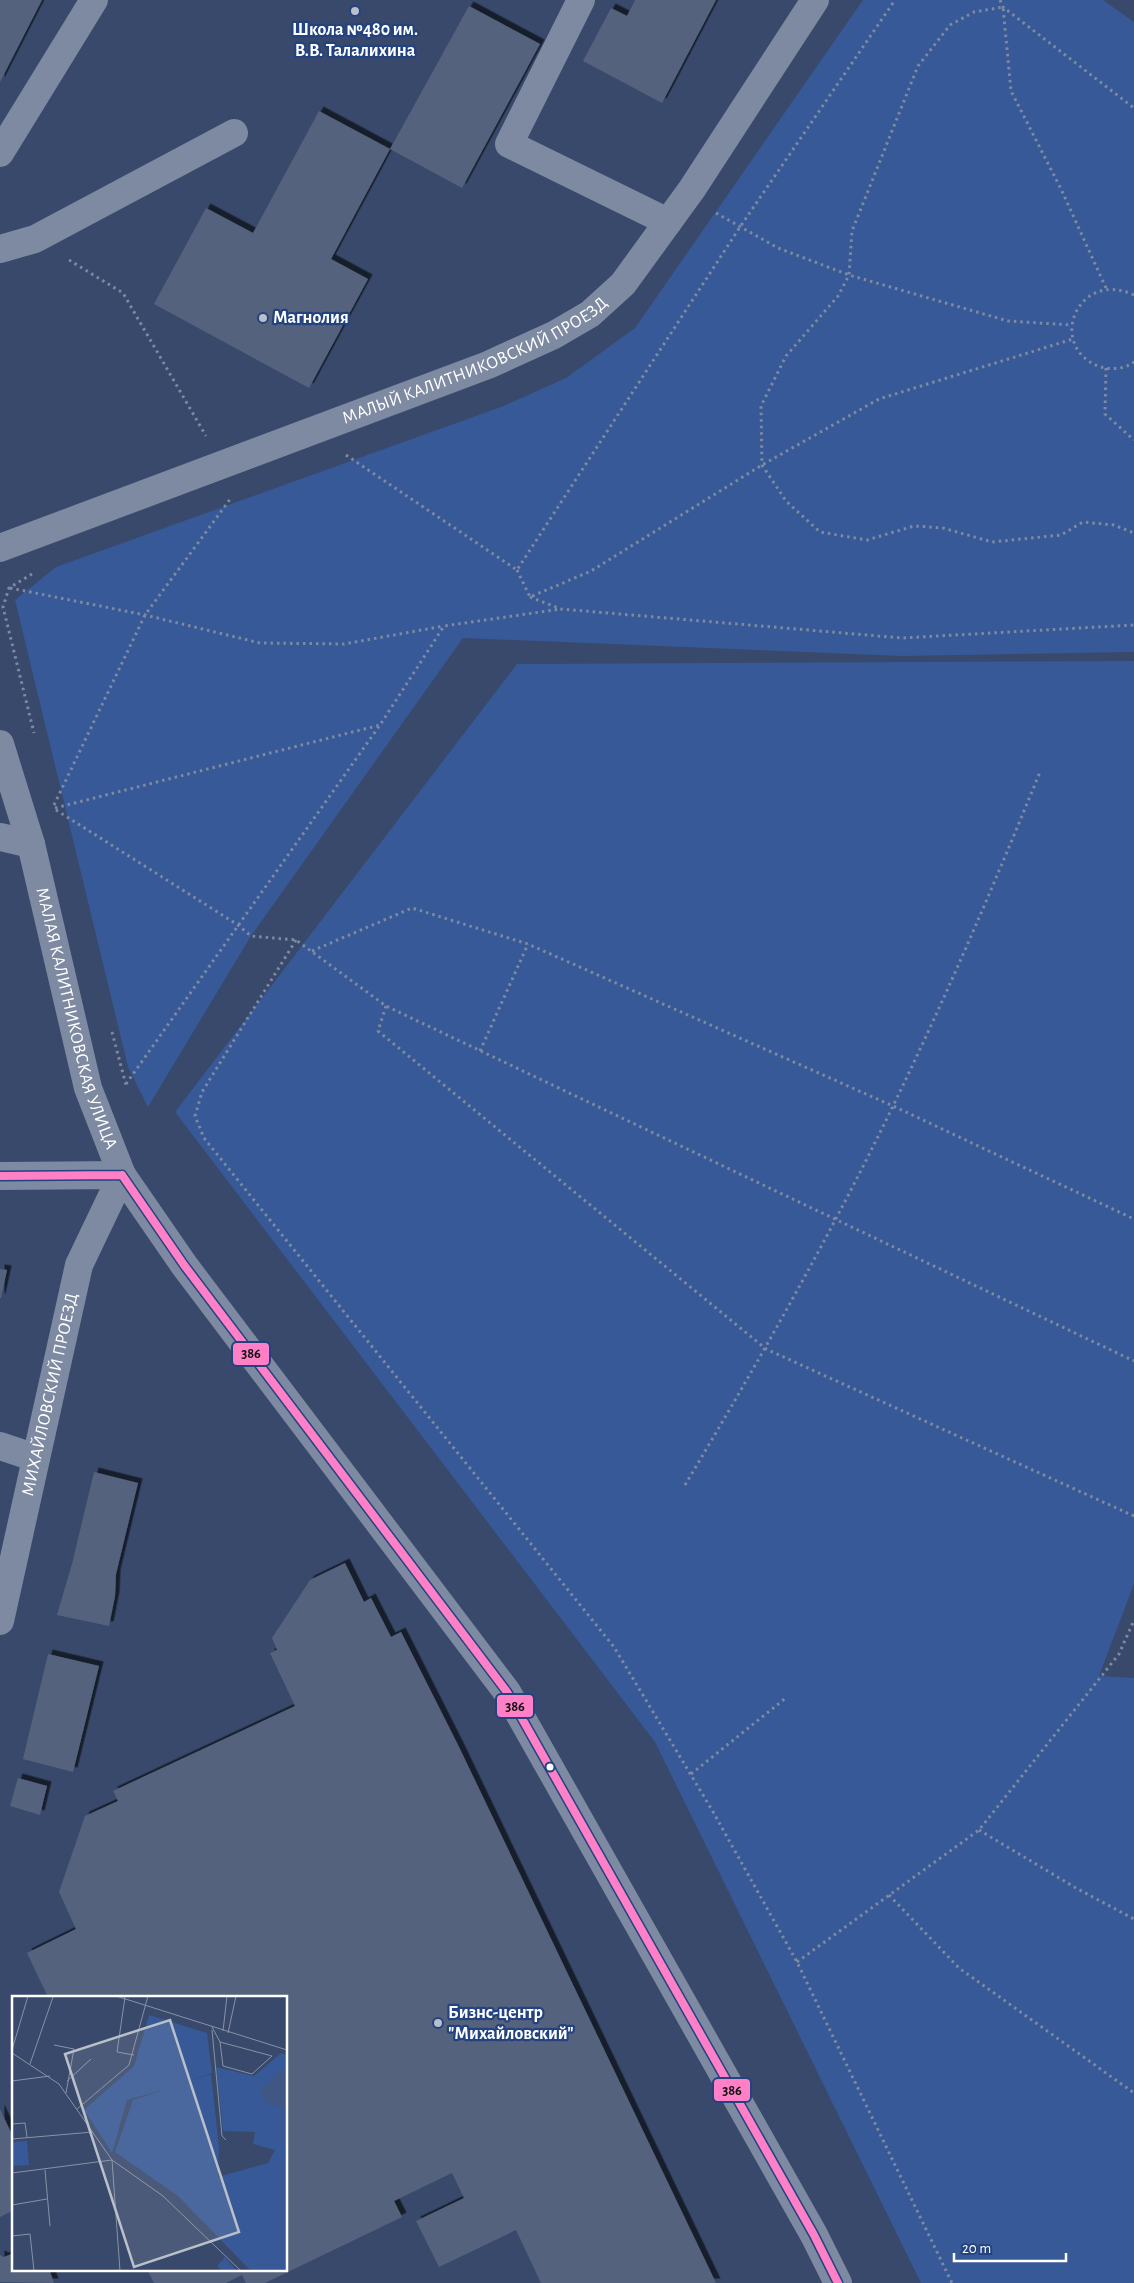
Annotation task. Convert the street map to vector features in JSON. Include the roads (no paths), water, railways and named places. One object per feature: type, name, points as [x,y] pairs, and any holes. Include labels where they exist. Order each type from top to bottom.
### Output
[{"type":"street","points":[[0,153],[94,0]]},
{"type":"street","points":[[581,0],[509,144],[668,222]]},
{"type":"street","name":"МАЛЫЙ КАЛИТНИКОВСКИЙ ПРОЕЗД","points":[[0,548],[488,365],[554,335],[590,314],[623,284],[692,189],[815,0]]},
{"type":"street","points":[[0,249],[35,239],[234,133]]},
{"type":"street","name":"МАЛАЯ КАЛИТНИКОВСКАЯ УЛИЦА","points":[[0,744],[31,844],[88,1088],[122,1175],[184,1265],[507,1692],[814,2235],[838,2283]]},
{"type":"street","points":[[0,837],[31,844]]},
{"type":"street","points":[[0,1176],[122,1175]]},
{"type":"street","name":"МИХАЙЛОВСКИЙ ПРОЕЗД","points":[[0,1621],[79,1265],[122,1175]]},
{"type":"street","points":[[0,1446],[36,1458]]},
{"type":"place","name":"Школа №480 им. В.В. Талалихина","points":[[355,11]]},
{"type":"place","name":"Магнолия","points":[[263,318]]},
{"type":"place","name":"Бизнс-центр \"Михайловский\"","points":[[438,2023]]}]
